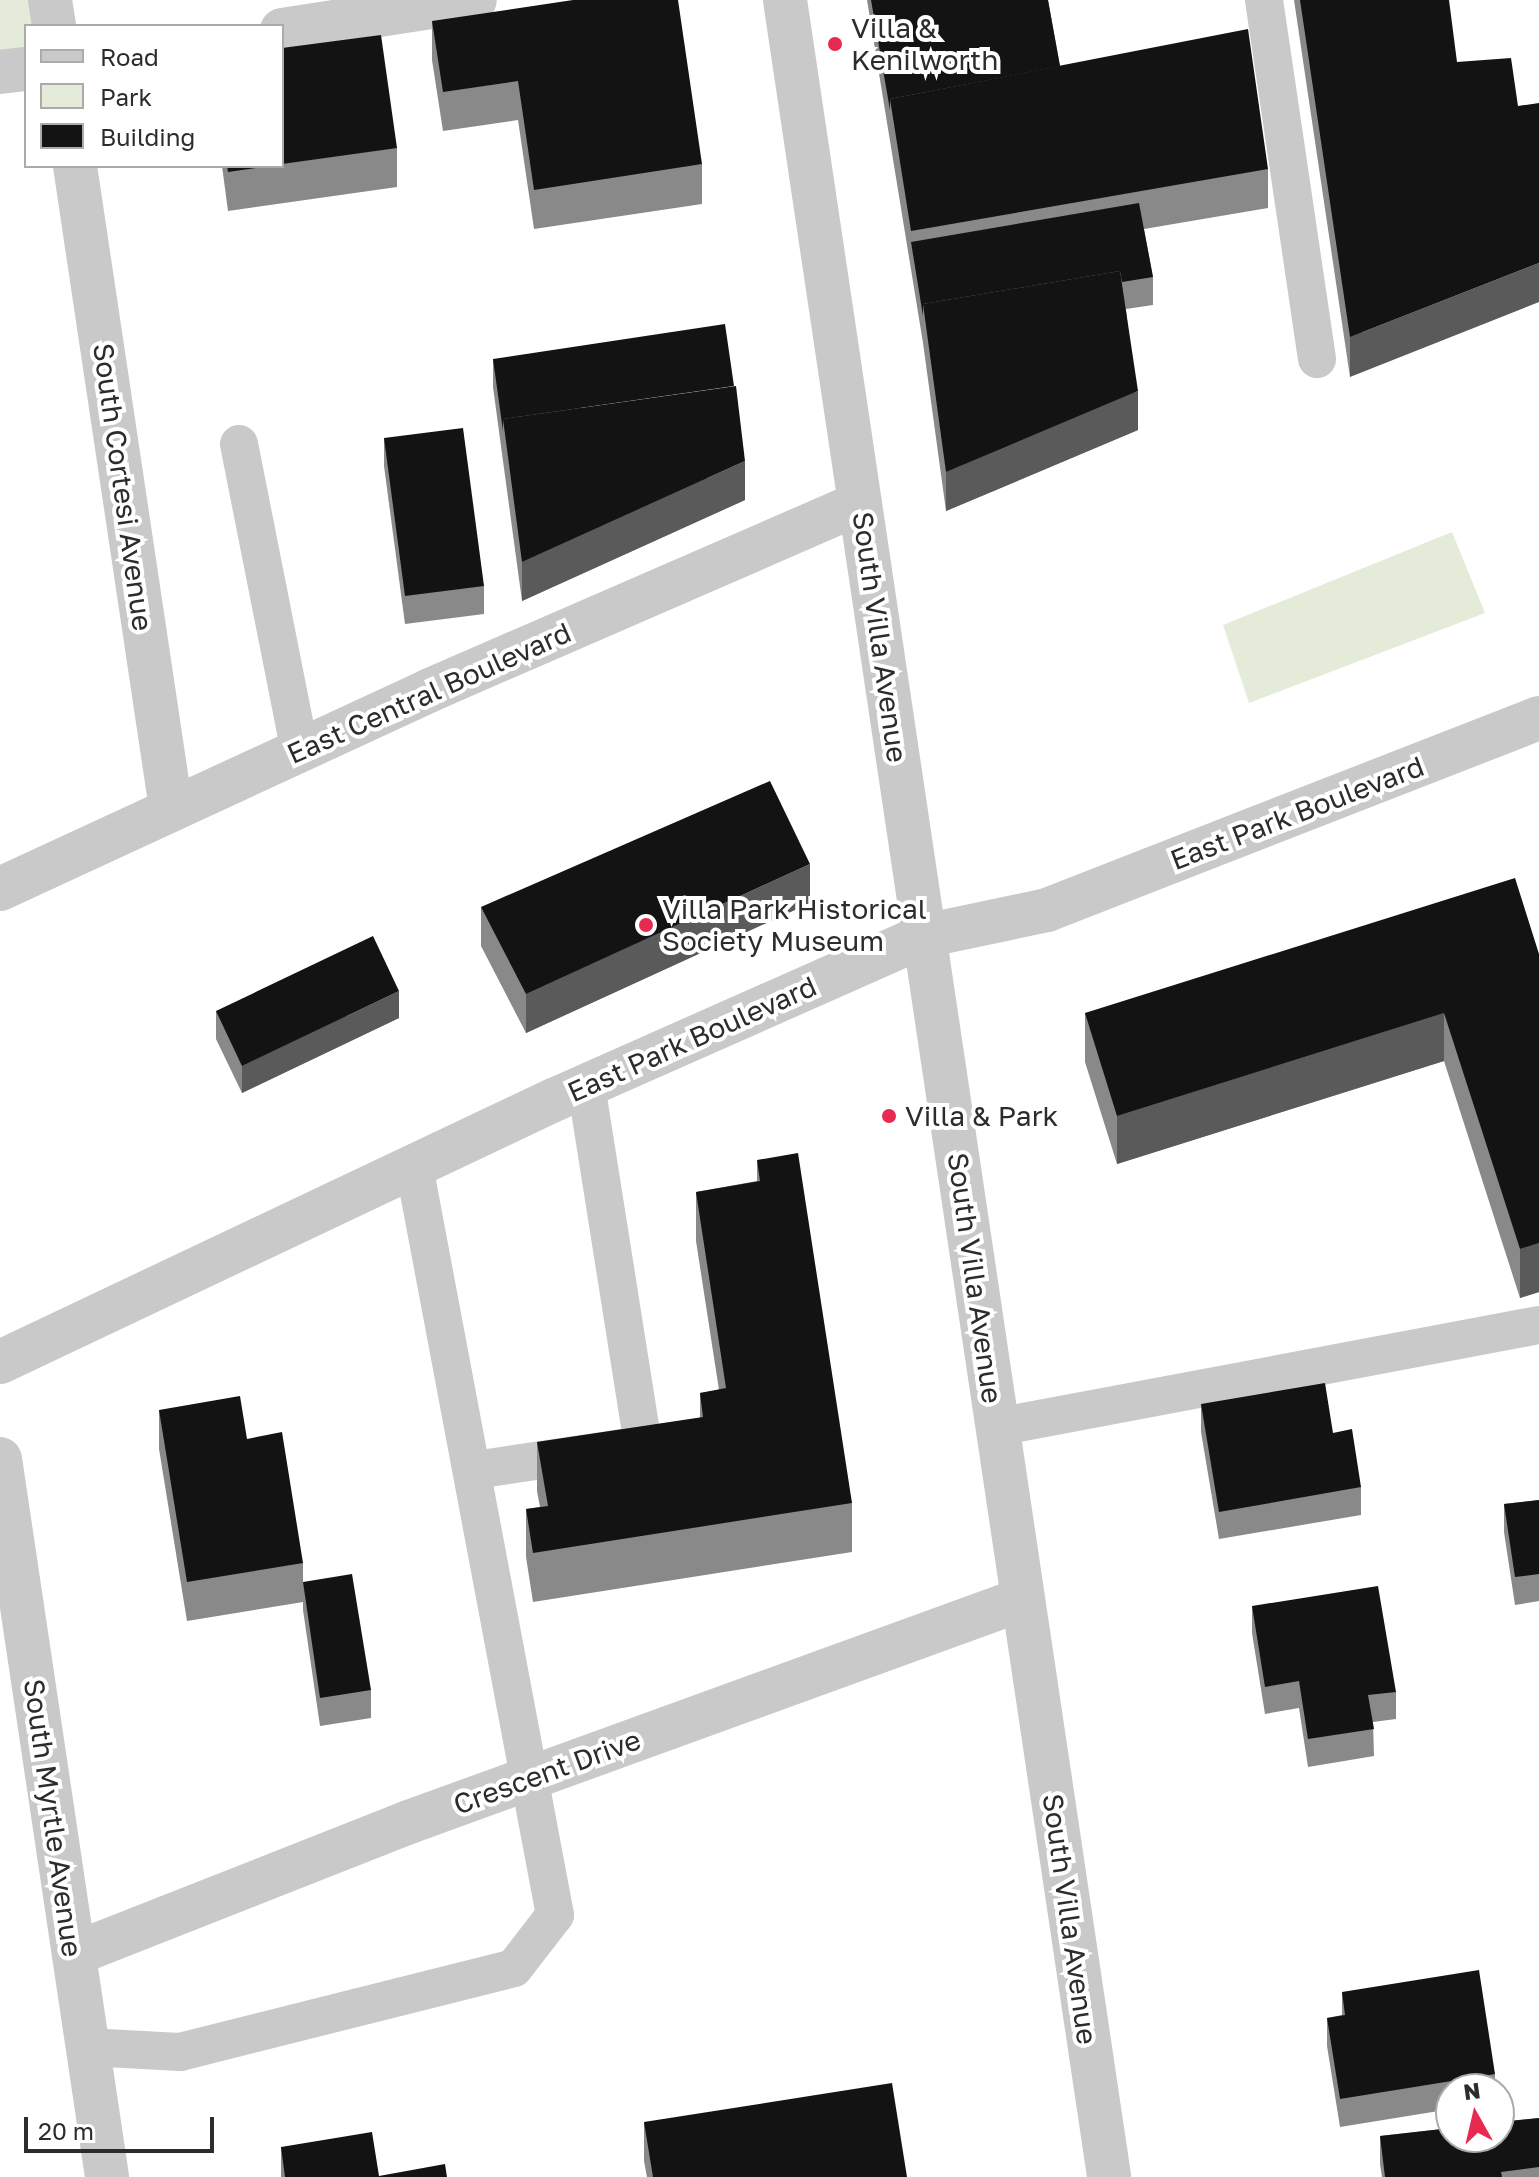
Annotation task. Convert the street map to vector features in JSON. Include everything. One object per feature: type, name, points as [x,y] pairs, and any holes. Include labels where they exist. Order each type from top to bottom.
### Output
[{"type":"street","points":[[50,0],[54,24]]},
{"type":"street","points":[[284,30],[475,0]]},
{"type":"street","name":"South Villa Avenue","points":[[785,0],[1109,2177]]},
{"type":"street","points":[[0,72],[24,69]]},
{"type":"street","name":"South Cortesi Avenue","points":[[75,168],[171,808]]},
{"type":"street","name":"East Central Boulevard","points":[[0,889],[171,808],[860,503]]},
{"type":"street","name":"East Park Boulevard","points":[[0,1362],[586,1086],[924,936],[1047,910],[1539,718]]},
{"type":"street","name":"South Myrtle Avenue","points":[[0,1459],[107,2177]]},
{"type":"street","name":"Crescent Drive","points":[[74,1954],[528,1779],[1023,1599]]},
{"type":"lane","points":[[1264,0],[1317,359]]},
{"type":"lane","points":[[239,444],[300,751]]},
{"type":"lane","points":[[475,1470],[643,1445],[586,1086]]},
{"type":"lane","points":[[87,2047],[180,2052],[514,1968],[555,1915],[528,1779],[475,1470],[414,1166]]},
{"type":"lane","points":[[997,1427],[1539,1325]]},
{"type":"green space","points":[[0,0],[30,0],[33,24],[24,24],[24,52],[0,55]]},
{"type":"green space","points":[[1452,532],[1485,613],[1249,703],[1223,625]]},
{"type":"building","points":[[573,0],[678,0],[702,164],[534,190],[518,81],[443,92],[432,21]]},
{"type":"building","points":[[871,0],[1048,0],[1060,66],[890,99],[890,110]]},
{"type":"building","points":[[1300,0],[1449,0],[1457,62],[1511,58],[1518,106],[1539,103],[1539,263],[1350,337]]},
{"type":"building","points":[[1248,29],[1268,169],[911,231],[890,99]]},
{"type":"building","points":[[381,35],[397,148],[284,164],[284,48]]},
{"type":"building","points":[[227,168],[255,168],[228,172]]},
{"type":"building","points":[[1139,203],[1153,277],[1122,282],[1120,271],[923,304],[923,316],[911,242]]},
{"type":"building","points":[[1120,271],[1138,391],[946,472],[923,304]]},
{"type":"building","points":[[725,324],[734,386],[503,419],[503,431],[493,359]]},
{"type":"building","points":[[736,386],[745,461],[522,562],[503,419]]},
{"type":"building","points":[[463,428],[484,586],[405,596],[384,438]]},
{"type":"building","points":[[770,781],[810,864],[526,994],[481,907]]},
{"type":"building","points":[[1515,878],[1539,954],[1539,1243],[1520,1249],[1444,1013],[1117,1116],[1085,1013]]},
{"type":"building","points":[[373,936],[399,991],[242,1066],[216,1011]]},
{"type":"building","points":[[798,1153],[852,1503],[533,1553],[526,1509],[548,1506],[537,1442],[703,1417],[700,1393],[726,1388],[696,1192],[760,1181],[757,1160]]},
{"type":"building","points":[[1325,1383],[1333,1433],[1352,1429],[1361,1487],[1219,1512],[1201,1404]]},
{"type":"building","points":[[240,1396],[247,1439],[282,1432],[303,1563],[187,1582],[159,1410]]},
{"type":"building","points":[[1539,1500],[1539,1574],[1515,1577],[1504,1504]]},
{"type":"building","points":[[352,1574],[371,1690],[320,1698],[303,1582]]},
{"type":"building","points":[[1378,1586],[1396,1692],[1368,1695],[1374,1729],[1308,1739],[1299,1681],[1265,1687],[1252,1606]]},
{"type":"building","points":[[1479,1970],[1495,2073],[1435,2073],[1435,2084],[1340,2099],[1327,2018],[1345,2015],[1342,1992]]},
{"type":"building","points":[[892,2083],[907,2177],[653,2177],[644,2122]]},
{"type":"building","points":[[1539,2118],[1539,2167],[1501,2172],[1502,2177],[1385,2177],[1380,2136],[1435,2130],[1435,2153],[1515,2153],[1515,2120]]},
{"type":"building","points":[[372,2132],[379,2176],[445,2164],[447,2177],[285,2177],[281,2147]]},
{"type":"place","name":"Villa & Kenilworth","points":[[835,44]]},
{"type":"place","name":"Villa Park Historical Society Museum","points":[[646,925]]},
{"type":"place","name":"Villa & Park","points":[[889,1116]]}]
